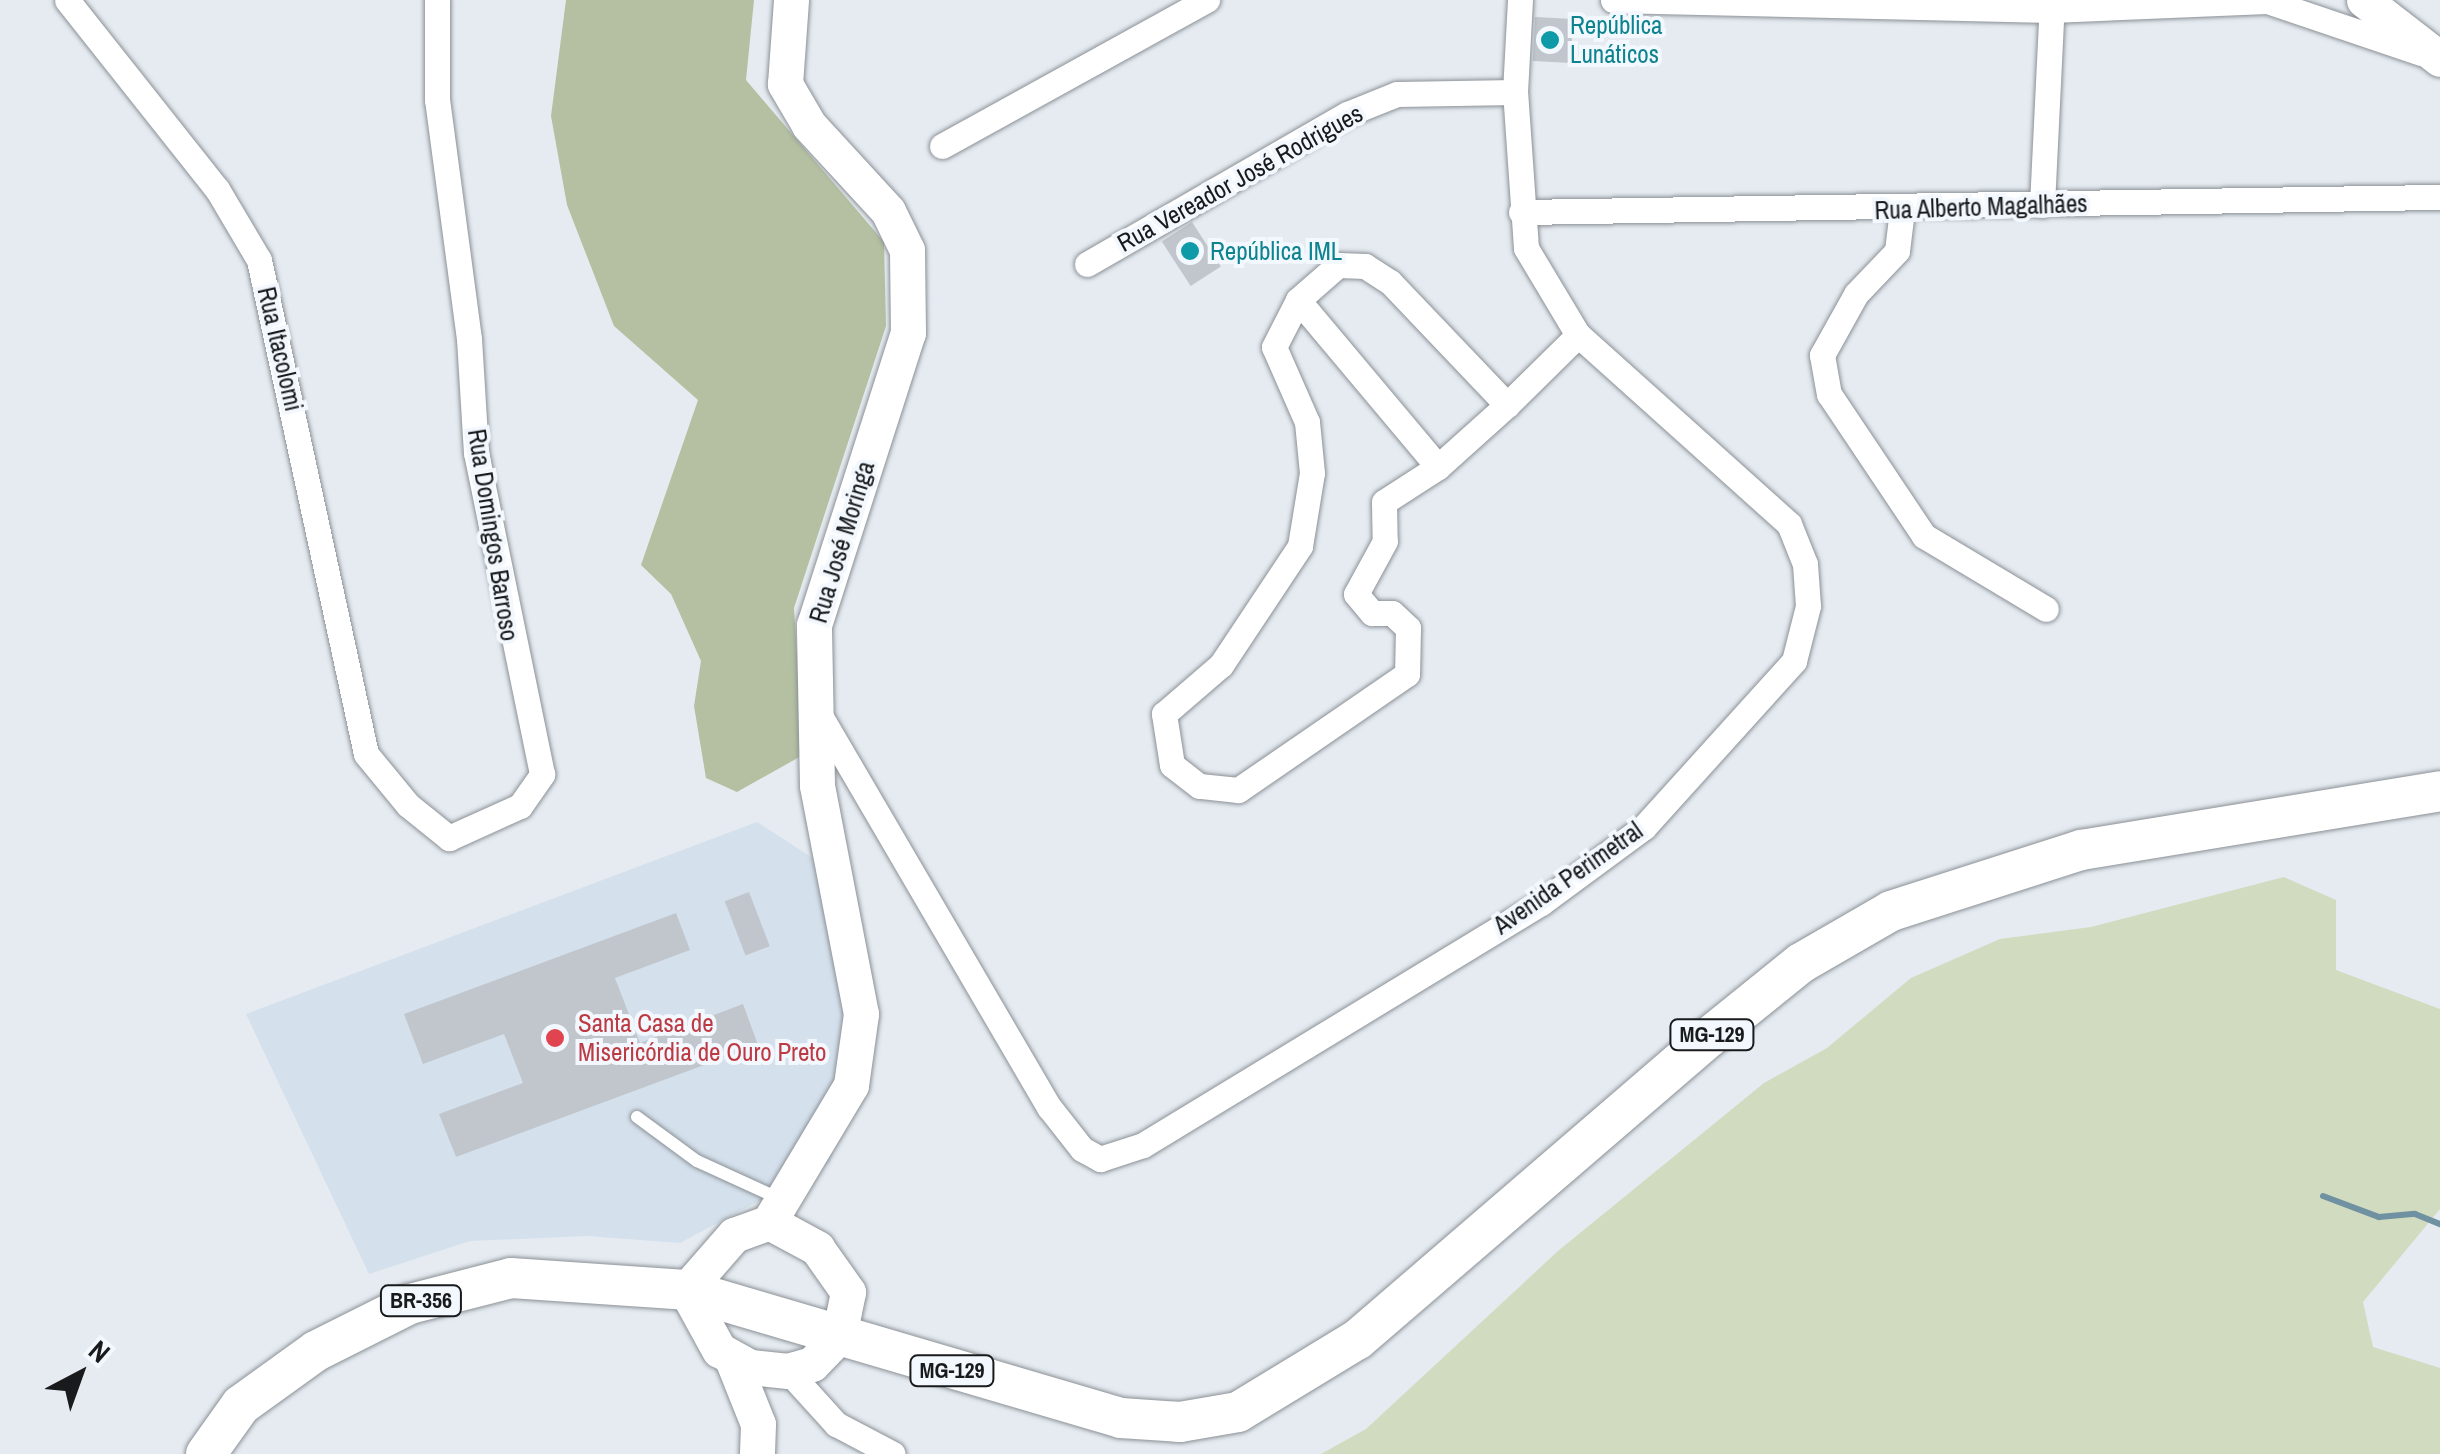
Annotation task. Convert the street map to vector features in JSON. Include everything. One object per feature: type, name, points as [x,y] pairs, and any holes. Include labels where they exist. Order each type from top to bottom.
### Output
[{"type":"main road","name":"MG-129","points":[[686,1290],[1084,1411],[1180,1422],[1238,1412],[1358,1339],[1801,963],[1891,911],[2080,850],[2440,791]]},
{"type":"main road","name":"BR-356","points":[[206,1454],[241,1405],[316,1351],[410,1304],[511,1278],[686,1290]]},
{"type":"street","name":"Rua Itacolomi","points":[[67,0],[217,190],[259,260],[366,754]]},
{"type":"street","name":"Rua Domingos Barroso","points":[[366,754],[408,806],[449,838],[520,806],[542,774],[476,453],[470,339],[437,100],[437,0]]},
{"type":"street","name":"Rua José Moringa","points":[[773,1210],[851,1085],[860,1014],[817,785],[812,702],[814,625],[908,333],[906,250],[888,211],[808,125],[785,84],[791,0]]},
{"type":"street","points":[[942,146],[1206,0]]},
{"type":"street","name":"Avenida Perimetral","points":[[812,702],[1066,1133],[1100,1158],[1119,1157],[1571,881],[1644,827],[1794,661],[1808,606],[1805,564],[1789,524],[1578,335],[1526,248],[1515,92],[1520,0]]},
{"type":"street","points":[[1612,0],[2051,5],[2266,1],[2440,59]]},
{"type":"street","points":[[2364,0],[2440,59]]},
{"type":"street","points":[[2042,205],[2051,5]]},
{"type":"street","name":"Rua Vereador José Rodrigues","points":[[1087,264],[1347,114],[1397,94],[1515,92]]},
{"type":"street","name":"Rua Alberto Magalhães","points":[[1522,212],[1902,210],[2440,197]]},
{"type":"street","points":[[1902,210],[1898,250],[1856,294],[1822,355],[1829,394],[1924,536],[2046,609]]},
{"type":"street","points":[[1507,405],[1390,282],[1365,266],[1338,265],[1298,300],[1274,347],[1307,422],[1312,473],[1300,546],[1221,664],[1164,714],[1172,765],[1199,786],[1238,790],[1407,674],[1408,628],[1392,612],[1372,613],[1356,594],[1384,541],[1384,502],[1438,467],[1507,405],[1578,335]]},
{"type":"street","points":[[1298,300],[1438,467]]},
{"type":"street","points":[[732,1359],[788,1371],[812,1364],[839,1336],[848,1292],[838,1269],[773,1210],[734,1235],[686,1290],[705,1334],[732,1359],[758,1439]]},
{"type":"street","points":[[758,1439],[788,1371]]},
{"type":"street","points":[[788,1371],[836,1424],[893,1454]]},
{"type":"lane","points":[[637,1117],[773,1210]]},
{"type":"shaded area","name":"Santa Casa de Misericórdia de Ouro Preto","points":[[757,822],[822,864],[857,1062],[830,1163],[680,1243],[587,1236],[470,1241],[369,1274],[246,1014]]},
{"type":"green space","points":[[566,0],[754,0],[746,80],[884,242],[886,326],[794,608],[803,755],[737,792],[706,778],[694,706],[701,661],[671,594],[641,565],[698,400],[614,326],[567,205],[551,116]]},
{"type":"green space","points":[[2284,877],[2336,900],[2336,970],[2440,1009],[2440,1209],[2363,1302],[2373,1347],[2440,1368],[2440,1454],[1321,1454],[1366,1429],[1558,1251],[1764,1083],[1827,1048],[1911,978],[2000,939],[2091,927]]},
{"type":"building","name":"República Lunáticos","points":[[1535,17],[1573,19],[1571,63],[1533,61]]},
{"type":"building","name":"República IML","points":[[1192,222],[1221,266],[1191,286],[1162,242]]},
{"type":"building","points":[[749,892],[770,946],[746,955],[725,901]]},
{"type":"building","points":[[676,913],[690,950],[615,978],[640,1043],[743,1004],[758,1045],[456,1157],[439,1114],[523,1083],[504,1034],[423,1064],[404,1014]]},
{"type":"waterway","points":[[2323,1196],[2379,1217],[2415,1214],[2440,1224]]},
{"type":"place","name":"República Lunáticos","points":[[1550,40]]},
{"type":"place","name":"República IML","points":[[1190,251]]},
{"type":"place","name":"Santa Casa de Misericórdia de Ouro Preto","points":[[555,1038]]}]
